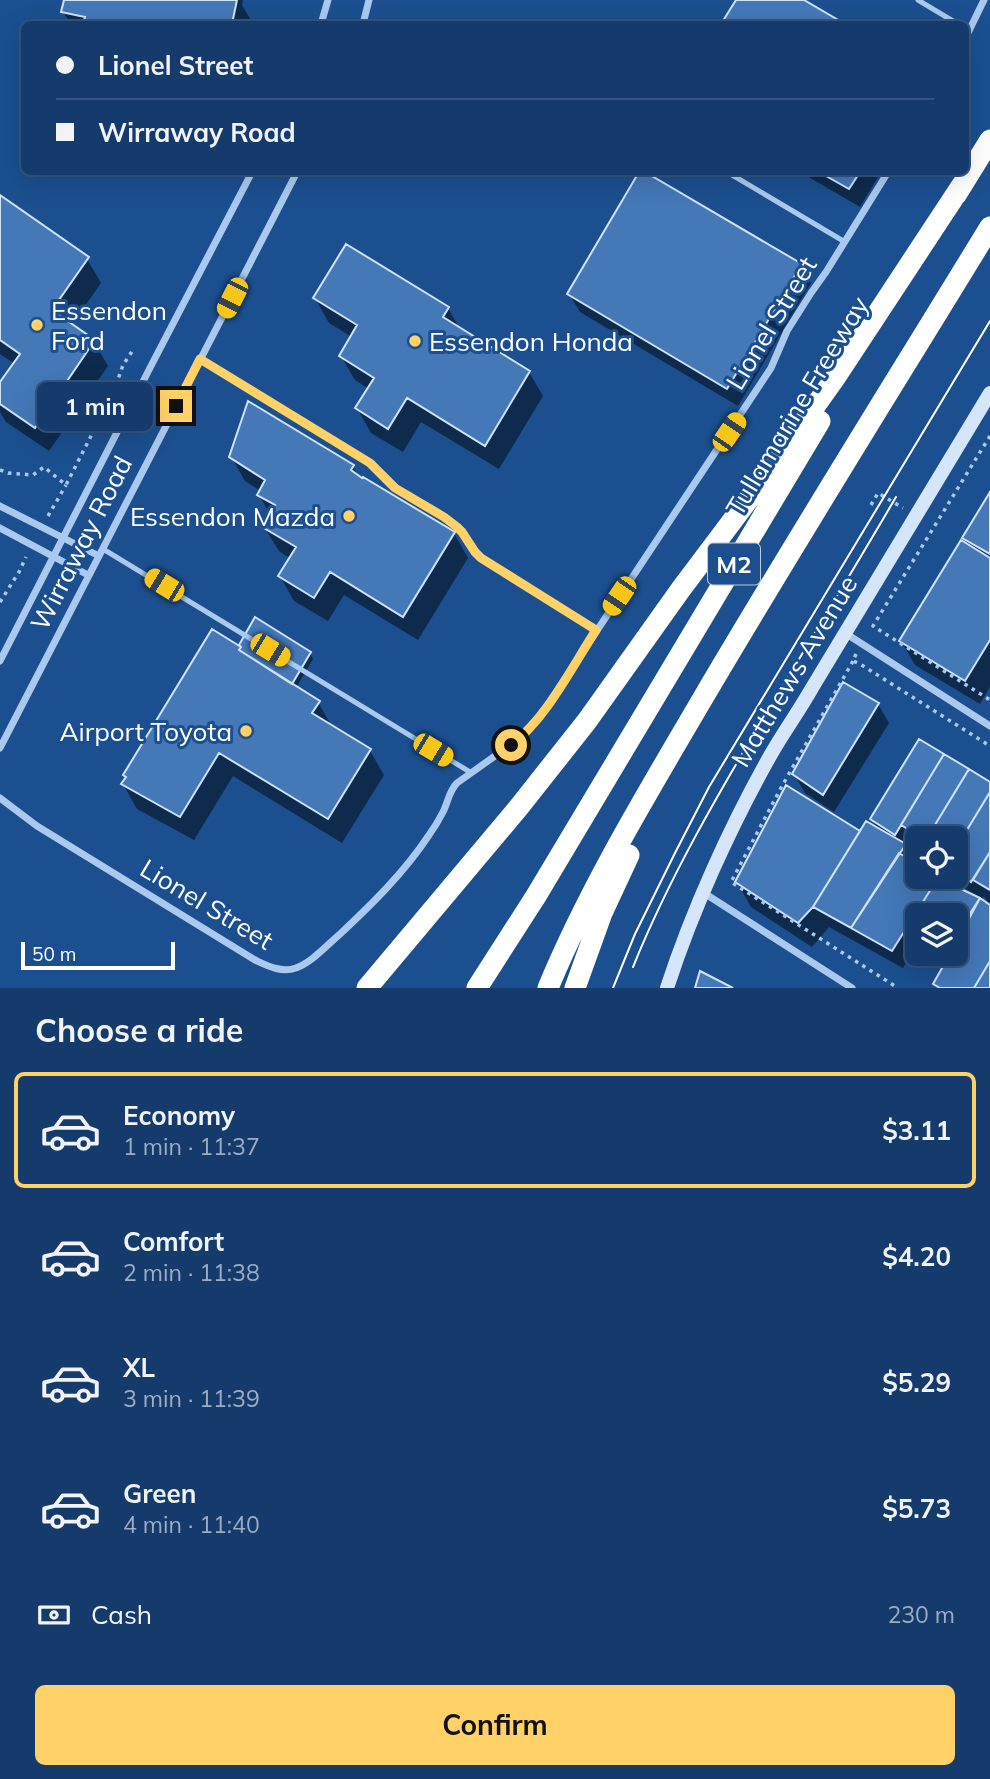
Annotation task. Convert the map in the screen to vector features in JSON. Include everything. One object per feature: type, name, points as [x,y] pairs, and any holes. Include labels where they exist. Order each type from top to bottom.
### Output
[{"type":"highway","name":"Tullamarine Freeway","points":[[969,174],[990,140]]},
{"type":"highway","name":"Tullamarine Freeway","points":[[477,988],[557,860],[968,175]]},
{"type":"highway","points":[[367,988],[587,722],[827,389],[962,185]]},
{"type":"highway","name":"M2","points":[[548,988],[562,954],[642,803],[751,616],[990,227]]},
{"type":"highway","points":[[575,988],[602,913],[622,870],[751,616]]},
{"type":"main road","name":"Matthews Avenue","points":[[667,988],[736,820],[771,754],[990,393]]},
{"type":"street","points":[[322,21],[328,0]]},
{"type":"street","points":[[364,21],[369,0]]},
{"type":"street","points":[[969,28],[984,0]]},
{"type":"street","name":"Wirraway Road","points":[[0,661],[250,175]]},
{"type":"street","name":"Wirraway Road","points":[[0,748],[295,175]]},
{"type":"street","name":"Lionel Street","points":[[0,799],[37,826],[267,966],[296,968],[307,962],[389,885],[427,837],[443,811],[453,787],[470,772],[511,745],[549,703],[771,368],[787,331],[886,175]]},
{"type":"street","points":[[0,506],[64,538],[101,552]]},
{"type":"street","points":[[0,528],[88,575]]},
{"type":"street","points":[[845,633],[990,726]]},
{"type":"street","points":[[704,893],[852,988]]},
{"type":"lane","points":[[918,0],[953,21]]},
{"type":"lane","points":[[732,175],[845,242]]},
{"type":"lane","points":[[200,359],[370,463],[395,488],[457,527],[481,558],[596,630]]},
{"type":"lane","points":[[101,552],[470,772]]},
{"type":"path","points":[[0,470],[33,475],[44,467],[66,485],[114,391],[123,365],[133,351]]},
{"type":"path","points":[[990,436],[873,626],[990,700]]},
{"type":"path","points":[[871,505],[878,493],[917,516]]},
{"type":"path","points":[[853,661],[731,882],[898,988]]},
{"type":"building","points":[[64,0],[237,0],[233,21],[84,21],[85,17],[61,12]]},
{"type":"building","points":[[736,0],[804,0],[840,21],[723,21]]},
{"type":"building","points":[[637,175],[650,175],[802,264],[727,389],[567,294]]},
{"type":"building","points":[[824,175],[858,175],[849,189]]},
{"type":"building","name":"Essendon Ford","points":[[0,195],[89,257],[52,310],[95,340],[35,428],[0,404],[0,382],[20,354],[0,340]]},
{"type":"building","name":"Essendon Honda","points":[[346,244],[449,307],[443,317],[530,371],[485,446],[407,398],[388,429],[355,408],[374,378],[339,356],[357,325],[313,298]]},
{"type":"building","name":"Essendon Mazda","points":[[248,401],[354,465],[351,470],[362,478],[455,532],[403,617],[330,572],[314,598],[278,576],[296,547],[262,527],[275,505],[257,495],[265,480],[229,457]]},
{"type":"building","points":[[990,492],[990,554],[962,538]]},
{"type":"building","points":[[961,540],[990,558],[990,640],[965,681],[899,641]]},
{"type":"building","points":[[255,617],[311,652],[292,684],[239,650],[239,645]]},
{"type":"building","name":"Airport Toyota","points":[[212,629],[241,647],[239,650],[320,701],[312,713],[371,749],[328,819],[219,753],[180,817],[121,784],[126,777],[123,775]]},
{"type":"building","points":[[843,682],[879,703],[823,795],[792,774]]},
{"type":"building","points":[[919,739],[944,754],[895,835],[870,819]]},
{"type":"building","points":[[944,754],[969,769],[934,826],[905,827],[901,825]]},
{"type":"building","points":[[969,769],[990,782],[990,792],[968,828],[968,826],[934,826]]},
{"type":"building","points":[[786,785],[860,831],[813,907],[798,923],[735,882]]},
{"type":"building","points":[[990,792],[990,852],[971,882],[968,880],[968,828]]},
{"type":"building","points":[[866,821],[905,843],[851,928],[813,907]]},
{"type":"building","points":[[990,852],[990,890],[973,880]]},
{"type":"building","points":[[899,853],[905,857],[905,889],[931,889],[922,903],[905,903],[905,930],[892,951],[851,928]]},
{"type":"building","points":[[931,889],[961,889],[980,898],[968,917],[968,903],[922,903]]},
{"type":"building","points":[[980,898],[990,905],[990,961],[974,988],[940,988],[933,984],[943,966],[968,966],[968,920]]},
{"type":"building","points":[[990,961],[990,988],[974,988]]},
{"type":"building","points":[[700,971],[733,988],[695,988]]},
{"type":"tram line","points":[[613,988],[635,934],[709,787],[990,321]]},
{"type":"tram line","points":[[633,967],[662,901],[713,805],[896,497]]},
{"type":"place","name":"Essendon Ford","points":[[37,325]]},
{"type":"place","name":"Essendon Honda","points":[[415,341]]},
{"type":"place","name":"Essendon Mazda","points":[[349,516]]},
{"type":"place","name":"Airport Toyota","points":[[246,731]]},
{"type":"route","points":[[176,406],[200,359],[370,463],[395,488],[457,527],[481,558],[596,630],[541,715],[511,745]]}]
